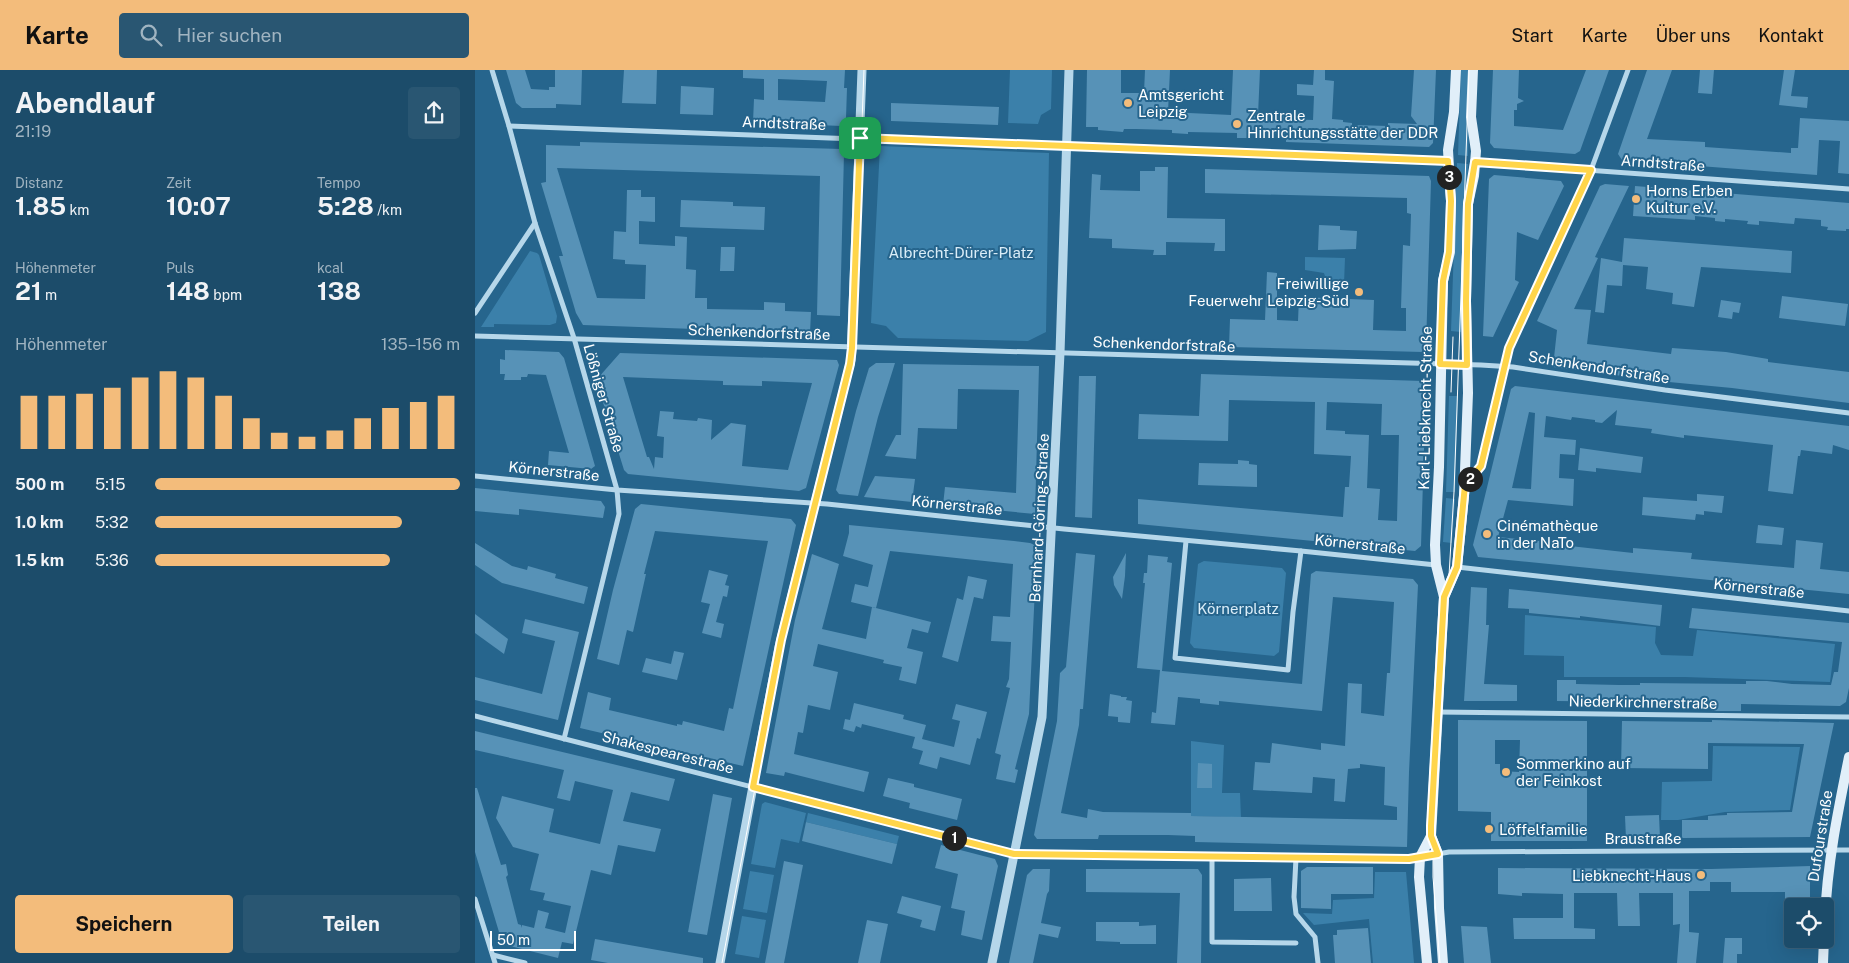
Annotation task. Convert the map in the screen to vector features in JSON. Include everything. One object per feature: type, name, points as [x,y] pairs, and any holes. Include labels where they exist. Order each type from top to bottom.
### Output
[{"type":"main road","name":"Karl-Liebknecht-Straße","points":[[1443,963],[1438,854],[1431,836],[1444,597],[1436,565],[1435,545],[1439,467],[1443,281],[1449,252],[1451,201],[1448,161],[1454,112],[1456,70]]},
{"type":"main road","name":"Karl-Liebknecht-Straße","points":[[1444,597],[1459,568],[1465,485],[1468,393],[1466,301],[1468,204],[1476,151],[1471,117],[1473,70]]},
{"type":"main road","name":"Dufourstraße","points":[[1826,898],[1831,850],[1849,757]]},
{"type":"main road","name":"Karl-Liebknecht-Straße","points":[[1427,963],[1419,877],[1420,857],[1431,836]]},
{"type":"main road","points":[[1823,963],[1824,948]]},
{"type":"street","name":"Lößniger Straße","points":[[492,70],[535,222],[574,338],[617,490],[619,514],[565,739]]},
{"type":"street","points":[[720,963],[781,640],[847,379],[852,348],[862,70]]},
{"type":"street","name":"Bernhard-Göring-Straße","points":[[992,963],[1042,717],[1060,353],[1069,70]]},
{"type":"street","points":[[1465,485],[1481,466],[1509,348],[1591,170],[1627,70]]},
{"type":"street","name":"Arndtstraße","points":[[509,126],[1448,161]]},
{"type":"street","name":"Arndtstraße","points":[[1475,162],[1849,189]]},
{"type":"street","points":[[475,313],[535,222]]},
{"type":"street","name":"Schenkendorfstraße","points":[[475,336],[1505,367],[1665,390],[1849,413]]},
{"type":"street","name":"Körnerstraße","points":[[475,476],[617,490],[815,503],[1436,565]]},
{"type":"street","points":[[1186,541],[1175,658],[1287,670],[1301,551]]},
{"type":"street","name":"Körnerstraße","points":[[1459,568],[1849,611]]},
{"type":"street","name":"Niederkirchnerstraße","points":[[1437,712],[1849,717]]},
{"type":"street","name":"Shakespearestraße","points":[[475,716],[1014,854],[1409,859],[1420,857]]},
{"type":"street","name":"Braustraße","points":[[1438,854],[1449,852],[1621,850],[1849,850]]},
{"type":"street","points":[[1420,857],[1438,854]]},
{"type":"street","points":[[1212,856],[1212,942],[1296,943]]},
{"type":"street","points":[[1295,858],[1296,914],[1315,937],[1318,963]]},
{"type":"street","points":[[475,898],[495,963]]},
{"type":"street","points":[[493,955],[525,963]]},
{"type":"green space","points":[[1010,70],[1052,70],[1051,109],[1041,115],[1038,124],[1008,123]]},
{"type":"green space","points":[[1461,70],[1471,70],[1468,156],[1458,155]]},
{"type":"green space","name":"Albrecht-Dürer-Platz","points":[[880,146],[1049,153],[1046,332],[1028,341],[898,338],[886,326],[871,323]]},
{"type":"green space","points":[[1457,163],[1468,164],[1461,332],[1451,331]]},
{"type":"green space","points":[[530,251],[539,255],[557,316],[556,323],[550,325],[494,324],[494,327],[481,327]]},
{"type":"green space","points":[[1305,257],[1345,258],[1344,284],[1327,283],[1324,273],[1305,270]]},
{"type":"green space","points":[[1449,396],[1458,396],[1455,492],[1446,492]]},
{"type":"green space","points":[[1446,498],[1455,499],[1452,543],[1443,542]]},
{"type":"green space","name":"Körnerplatz","points":[[1204,561],[1282,568],[1286,573],[1279,652],[1274,656],[1194,648],[1190,643],[1198,564]]},
{"type":"green space","points":[[1525,615],[1656,627],[1655,643],[1661,655],[1693,656],[1697,630],[1835,644],[1830,682],[1685,677],[1564,677],[1564,656],[1524,655]]},
{"type":"green space","points":[[1191,741],[1224,745],[1222,793],[1240,793],[1241,819],[1191,816]]},
{"type":"green space","points":[[1713,746],[1800,747],[1790,810],[1725,812],[1678,820],[1661,820],[1662,782],[1712,781]]},
{"type":"green space","points":[[765,802],[806,813],[799,843],[781,839],[775,868],[751,864],[762,804]]},
{"type":"green space","points":[[808,813],[899,836],[897,844],[806,822]]},
{"type":"green space","points":[[750,871],[774,875],[767,913],[743,909]]},
{"type":"green space","points":[[1375,872],[1406,872],[1414,963],[1373,963],[1369,919],[1314,925],[1303,913],[1332,914],[1333,900],[1374,898]]},
{"type":"green space","points":[[742,916],[766,920],[759,958],[735,954]]},
{"type":"building","points":[[506,70],[525,70],[531,89],[549,90],[549,87],[555,87],[555,70],[582,70],[581,105],[556,104],[556,108],[522,108],[516,103]]},
{"type":"building","points":[[624,70],[657,70],[656,104],[622,103]]},
{"type":"building","points":[[743,70],[845,70],[844,88],[847,88],[846,118],[841,126],[753,122],[754,99],[764,100],[764,79],[743,78]],"holes":[[[778,79],[827,81],[825,102],[778,100]]]},
{"type":"building","points":[[1087,70],[1121,70],[1121,93],[1144,93],[1145,70],[1170,70],[1168,112],[1231,115],[1233,70],[1260,70],[1258,115],[1286,116],[1286,119],[1313,120],[1314,96],[1297,95],[1297,84],[1313,85],[1314,70],[1325,70],[1325,80],[1334,81],[1332,119],[1343,120],[1343,122],[1352,123],[1352,125],[1388,126],[1388,123],[1417,124],[1411,116],[1414,70],[1436,70],[1433,143],[1429,147],[1286,142],[1286,134],[1250,133],[1250,138],[1237,138],[1237,133],[1188,132],[1188,134],[1172,133],[1172,130],[1124,129],[1123,132],[1098,130],[1098,127],[1086,127]]},
{"type":"building","points":[[1493,70],[1519,70],[1518,98],[1524,101],[1517,104],[1517,110],[1514,110],[1514,126],[1563,130],[1586,70],[1609,70],[1580,151],[1575,154],[1494,148],[1490,143]]},
{"type":"building","points":[[1647,70],[1672,70],[1647,139],[1705,142],[1705,147],[1791,153],[1791,148],[1798,148],[1800,118],[1849,121],[1849,174],[1838,173],[1840,141],[1819,140],[1817,175],[1622,160],[1618,154]]},
{"type":"building","points":[[1700,70],[1714,70],[1712,94],[1698,93]]},
{"type":"building","points":[[1784,70],[1795,70],[1791,96],[1808,97],[1807,108],[1779,105]]},
{"type":"building","points":[[681,86],[714,88],[713,115],[680,114]]},
{"type":"building","points":[[891,103],[999,107],[998,125],[891,121]]},
{"type":"building","points":[[580,142],[842,149],[844,153],[840,316],[817,315],[820,176],[557,168],[597,298],[645,299],[646,265],[625,264],[625,260],[613,259],[614,231],[626,232],[627,190],[641,190],[641,197],[655,197],[655,222],[639,221],[639,244],[675,246],[675,236],[687,237],[686,269],[696,270],[695,298],[707,298],[707,309],[764,310],[764,302],[785,303],[785,311],[811,312],[810,333],[583,325],[576,313],[559,256],[563,256],[541,183],[546,182],[546,145],[580,146]]},
{"type":"building","points":[[1155,167],[1168,167],[1167,218],[1225,219],[1225,251],[1214,251],[1215,243],[1166,242],[1166,255],[1153,255],[1154,250],[1112,248],[1112,239],[1089,238],[1092,174],[1101,175],[1100,190],[1140,191],[1140,171],[1155,171]]},
{"type":"building","points":[[1205,169],[1429,176],[1431,181],[1426,347],[1423,352],[1229,347],[1230,319],[1265,320],[1267,272],[1277,273],[1277,320],[1298,321],[1299,297],[1374,300],[1373,330],[1406,331],[1406,308],[1401,308],[1403,245],[1410,246],[1411,214],[1407,213],[1407,198],[1205,193]]},
{"type":"building","points":[[1494,175],[1561,181],[1564,186],[1538,240],[1517,232],[1515,280],[1519,282],[1493,337],[1483,336],[1489,179]]},
{"type":"building","points":[[1605,184],[1629,186],[1595,257],[1598,258],[1574,309],[1591,310],[1587,344],[1671,354],[1672,348],[1726,352],[1768,359],[1768,362],[1849,372],[1849,403],[1553,367],[1557,330],[1537,321],[1600,186]]},
{"type":"building","points":[[1635,186],[1849,203],[1849,229],[1846,229],[1846,231],[1827,230],[1828,227],[1821,226],[1821,220],[1795,218],[1794,224],[1759,221],[1759,225],[1747,224],[1748,221],[1725,219],[1725,222],[1715,221],[1715,218],[1695,216],[1695,220],[1633,216]]},
{"type":"building","points":[[681,200],[733,202],[733,206],[765,207],[764,230],[680,227]]},
{"type":"building","points":[[1319,225],[1340,226],[1340,230],[1357,231],[1356,249],[1318,250]]},
{"type":"building","points":[[1624,238],[1792,251],[1791,273],[1701,267],[1694,307],[1672,304],[1673,293],[1646,289],[1648,267],[1623,265],[1622,286],[1607,285],[1604,313],[1595,312],[1601,258],[1622,262]]},
{"type":"building","points":[[721,247],[735,247],[734,271],[720,271]]},
{"type":"building","points":[[1782,296],[1848,304],[1845,326],[1779,318]]},
{"type":"building","points":[[1721,300],[1741,303],[1739,313],[1733,312],[1732,319],[1718,317]]},
{"type":"building","points":[[505,350],[559,352],[564,358],[595,466],[591,469],[548,465],[549,451],[569,453],[546,375],[528,374],[527,377],[521,377],[521,380],[504,380],[505,374],[500,374],[500,359],[505,360]]},
{"type":"building","points":[[620,353],[837,360],[839,365],[806,488],[799,491],[628,474],[624,470],[597,383],[598,378]],"holes":[[[623,377],[723,381],[723,385],[762,386],[762,381],[812,383],[788,470],[742,466],[746,425],[731,423],[711,440],[712,420],[698,418],[697,421],[673,419],[674,412],[660,411],[657,436],[664,437],[663,458],[655,457],[654,469],[649,457],[647,457]]]},
{"type":"building","points":[[876,363],[895,363],[878,417],[858,496],[839,494],[836,490],[856,411],[869,368]]},
{"type":"building","points":[[903,364],[1039,366],[1035,514],[943,505],[945,487],[1016,493],[1019,390],[958,389],[957,429],[918,428],[916,459],[885,456],[896,435],[901,435]]},
{"type":"building","points":[[1201,374],[1423,381],[1426,384],[1421,546],[1415,551],[1138,524],[1138,499],[1343,517],[1345,487],[1349,487],[1351,456],[1314,454],[1315,402],[1229,400],[1228,441],[1138,439],[1139,414],[1199,416]],"holes":[[[1327,402],[1382,404],[1381,435],[1399,435],[1397,521],[1378,520],[1380,489],[1367,488],[1369,435],[1345,434],[1345,431],[1326,430]]]},
{"type":"building","points":[[1079,376],[1096,376],[1092,518],[1075,517]]},
{"type":"building","points":[[1515,386],[1849,426],[1849,450],[1833,445],[1832,454],[1801,450],[1800,456],[1798,456],[1793,494],[1768,491],[1773,445],[1684,435],[1684,438],[1651,433],[1652,429],[1615,425],[1617,410],[1602,423],[1595,422],[1595,420],[1572,417],[1571,420],[1546,416],[1544,437],[1576,440],[1575,455],[1560,454],[1559,478],[1574,479],[1573,506],[1508,500],[1498,537],[1570,544],[1570,546],[1633,553],[1633,548],[1692,553],[1691,559],[1794,568],[1796,540],[1823,543],[1820,569],[1849,572],[1849,594],[1478,557],[1473,545],[1511,389]],"holes":[[[1529,412],[1535,413],[1531,489],[1512,488]]]},
{"type":"building","points":[[1580,448],[1643,457],[1641,473],[1596,468],[1596,472],[1578,470]]},
{"type":"building","points":[[1238,460],[1249,461],[1249,464],[1257,465],[1257,487],[1198,485],[1199,463],[1238,464]]},
{"type":"building","points":[[875,476],[915,479],[912,502],[864,497]]},
{"type":"building","points":[[475,488],[601,501],[605,507],[603,518],[519,509],[519,515],[475,511]]},
{"type":"building","points":[[1697,494],[1724,496],[1722,513],[1704,511],[1704,515],[1696,514],[1695,520],[1642,515],[1643,497],[1697,501]]},
{"type":"building","points":[[641,504],[791,519],[796,525],[743,766],[580,728],[588,692],[611,698],[609,710],[677,726],[677,724],[682,725],[683,721],[724,731],[729,708],[733,709],[768,541],[655,531],[644,574],[646,574],[633,632],[627,630],[619,665],[597,659],[635,509]]},
{"type":"building","points":[[849,525],[1014,541],[1037,546],[1029,714],[1015,769],[1018,770],[1015,783],[996,779],[1001,755],[995,753],[1010,688],[1006,687],[1009,679],[1011,642],[991,641],[993,616],[1010,617],[1013,564],[890,551],[876,608],[851,602],[855,584],[868,587],[873,565],[843,556],[849,533]]},
{"type":"building","points":[[1758,525],[1784,528],[1782,545],[1756,543]]},
{"type":"building","points":[[475,543],[512,566],[527,570],[528,566],[556,574],[555,578],[588,587],[584,604],[502,583],[475,565]]},
{"type":"building","points":[[1076,553],[1095,555],[1083,709],[1080,709],[1079,725],[1061,813],[1087,818],[1088,809],[1103,812],[1191,813],[1191,816],[1397,820],[1397,807],[1384,805],[1385,767],[1360,764],[1360,768],[1348,769],[1345,802],[1334,801],[1335,779],[1313,777],[1312,793],[1253,790],[1255,762],[1270,763],[1272,743],[1321,750],[1321,743],[1345,746],[1348,683],[1362,684],[1361,713],[1384,716],[1387,673],[1390,673],[1394,602],[1333,597],[1322,711],[1219,701],[1219,705],[1200,703],[1200,699],[1178,697],[1175,725],[1151,723],[1152,712],[1156,713],[1160,670],[1137,668],[1145,583],[1143,583],[1144,573],[1147,573],[1148,555],[1168,557],[1167,562],[1172,563],[1162,671],[1302,684],[1311,574],[1316,571],[1413,579],[1418,585],[1407,847],[1195,842],[1195,836],[1168,835],[1099,835],[1098,839],[1037,839],[1034,835],[1057,721],[1060,673],[1066,667]]},
{"type":"building","points":[[1126,553],[1122,599],[1114,585],[1113,577]]},
{"type":"building","points":[[812,554],[839,564],[822,629],[866,639],[872,607],[931,622],[928,633],[912,629],[907,648],[923,652],[916,684],[899,680],[902,667],[883,663],[884,660],[818,644],[813,666],[838,672],[830,710],[808,705],[803,733],[798,732],[794,754],[869,772],[864,792],[785,772],[784,776],[766,773],[795,620]]},
{"type":"building","points":[[709,570],[728,575],[725,585],[729,586],[727,597],[723,596],[716,622],[724,624],[721,638],[702,633],[710,604],[701,602]]},
{"type":"building","points":[[968,576],[987,580],[983,599],[974,597],[958,662],[942,657],[957,598],[963,600]]},
{"type":"building","points":[[1471,587],[1487,588],[1486,625],[1489,625],[1484,684],[1517,685],[1517,701],[1464,701]]},
{"type":"building","points":[[1509,589],[1662,605],[1660,626],[1580,616],[1580,618],[1529,613],[1529,609],[1508,608]]},
{"type":"building","points":[[1692,608],[1849,623],[1849,688],[1846,702],[1840,706],[1741,704],[1741,711],[1712,711],[1712,703],[1557,701],[1557,680],[1576,680],[1576,684],[1619,685],[1640,685],[1640,683],[1746,684],[1746,681],[1767,681],[1831,685],[1834,672],[1838,672],[1842,642],[1689,628]]},
{"type":"building","points":[[475,614],[508,639],[504,654],[475,633]]},
{"type":"building","points":[[525,619],[579,632],[558,720],[475,700],[475,677],[542,694],[555,641],[522,633]]},
{"type":"building","points":[[674,651],[684,653],[677,680],[642,672],[646,658],[671,664]]},
{"type":"building","points":[[1110,694],[1127,697],[1126,700],[1132,701],[1130,723],[1118,722],[1118,717],[1108,716]]},
{"type":"building","points":[[854,703],[904,715],[903,719],[926,725],[922,739],[954,747],[960,721],[952,719],[956,704],[987,712],[980,739],[977,738],[970,765],[940,757],[937,769],[919,764],[923,751],[912,748],[915,737],[862,724],[861,728],[856,726],[854,732],[843,729],[845,719],[850,720]]},
{"type":"building","points":[[1458,720],[1587,721],[1587,841],[1491,841],[1491,812],[1458,811]],"holes":[[[1495,740],[1520,740],[1519,772],[1500,771],[1500,764],[1495,764]]]},
{"type":"building","points":[[1712,720],[1834,723],[1810,837],[1682,838],[1682,820],[1708,820],[1708,816],[1727,815],[1727,813],[1792,812],[1804,744],[1708,743],[1708,769],[1621,768],[1622,721],[1712,722]]},
{"type":"building","points":[[475,731],[675,779],[669,801],[631,792],[623,821],[661,829],[655,852],[618,845],[611,875],[591,870],[573,944],[562,942],[558,958],[506,945],[502,942],[475,852],[475,788],[477,788],[501,865],[506,864],[508,875],[506,877],[518,924],[522,928],[522,925],[534,928],[538,910],[549,913],[545,928],[565,933],[571,906],[543,900],[545,893],[530,890],[539,854],[513,847],[496,818],[502,796],[554,809],[549,832],[600,844],[613,790],[575,781],[570,801],[557,798],[564,770],[475,750]]},
{"type":"building","points":[[1198,763],[1212,764],[1212,788],[1197,788]]},
{"type":"building","points":[[888,778],[914,784],[914,787],[962,799],[957,820],[909,808],[910,803],[883,796]]},
{"type":"building","points":[[713,794],[732,798],[707,935],[688,932]]},
{"type":"building","points":[[1659,815],[1660,839],[1626,839],[1625,816]]},
{"type":"building","points":[[806,822],[897,844],[892,864],[802,841]]},
{"type":"building","points":[[941,845],[995,859],[998,866],[982,940],[961,935],[965,911],[951,908],[958,874],[935,868]]},
{"type":"building","points":[[784,861],[803,865],[784,963],[765,963]]},
{"type":"building","points":[[1810,866],[1810,898],[1785,898],[1785,892],[1731,892],[1731,882],[1710,882],[1710,891],[1689,891],[1689,932],[1699,933],[1696,963],[1677,963],[1680,924],[1673,925],[1673,893],[1639,893],[1640,926],[1618,926],[1617,893],[1574,893],[1574,928],[1595,929],[1595,939],[1514,939],[1513,918],[1563,918],[1563,894],[1522,893],[1522,896],[1498,894],[1498,868],[1711,869]]},
{"type":"building","points":[[1307,867],[1373,867],[1373,894],[1331,894],[1331,909],[1301,908],[1301,871]]},
{"type":"building","points":[[1033,869],[1050,869],[1049,891],[1041,923],[1061,927],[1058,938],[1039,934],[1033,963],[1009,963],[1027,875]]},
{"type":"building","points":[[1086,869],[1198,869],[1202,875],[1201,963],[1177,963],[1180,893],[1086,892]]},
{"type":"building","points":[[1271,878],[1272,911],[1234,911],[1234,879]]},
{"type":"building","points":[[902,896],[941,906],[935,931],[920,927],[922,920],[897,913]]},
{"type":"building","points":[[867,920],[888,924],[880,963],[858,963]]},
{"type":"building","points":[[1096,922],[1139,922],[1139,926],[1156,925],[1156,944],[1120,944],[1120,942],[1096,941]]},
{"type":"building","points":[[1461,926],[1487,927],[1491,963],[1464,963]]},
{"type":"building","points":[[1368,928],[1371,963],[1335,963],[1333,935],[1337,935],[1337,930]]},
{"type":"building","points":[[1725,938],[1742,938],[1742,954],[1737,954],[1737,963],[1723,963]]},
{"type":"building","points":[[595,939],[703,958],[703,963],[608,963],[591,960]]},
{"type":"tram line","points":[[722,963],[782,646],[853,362],[864,70]]},
{"type":"tram line","points":[[1440,963],[1433,877],[1433,843],[1454,492],[1469,70]]},
{"type":"tram line","points":[[1451,392],[1453,337]]},
{"type":"place","name":"Amtsgericht Leipzig","points":[[1128,103]]},
{"type":"place","name":"Zentrale Hinrichtungsstätte der DDR","points":[[1237,124]]},
{"type":"place","name":"Horns Erben Kultur e.V.","points":[[1636,199]]},
{"type":"place","name":"Freiwillige Feuerwehr Leipzig-Süd","points":[[1359,292]]},
{"type":"place","name":"Cinémathèque in der NaTo","points":[[1487,534]]},
{"type":"place","name":"Sommerkino auf der Feinkost","points":[[1506,772]]},
{"type":"place","name":"Löffelfamilie","points":[[1489,829]]},
{"type":"place","name":"Liebknecht-Haus","points":[[1701,875]]},
{"type":"route","points":[[860,138],[1448,161],[1451,201],[1449,252],[1443,281],[1440,364],[1467,365],[1468,204],[1475,162],[1591,170],[1509,348],[1481,466],[1465,485],[1457,567],[1444,597],[1431,826],[1431,836],[1438,854],[1409,859],[1014,854],[753,787],[781,640],[850,364],[860,138]]}]
